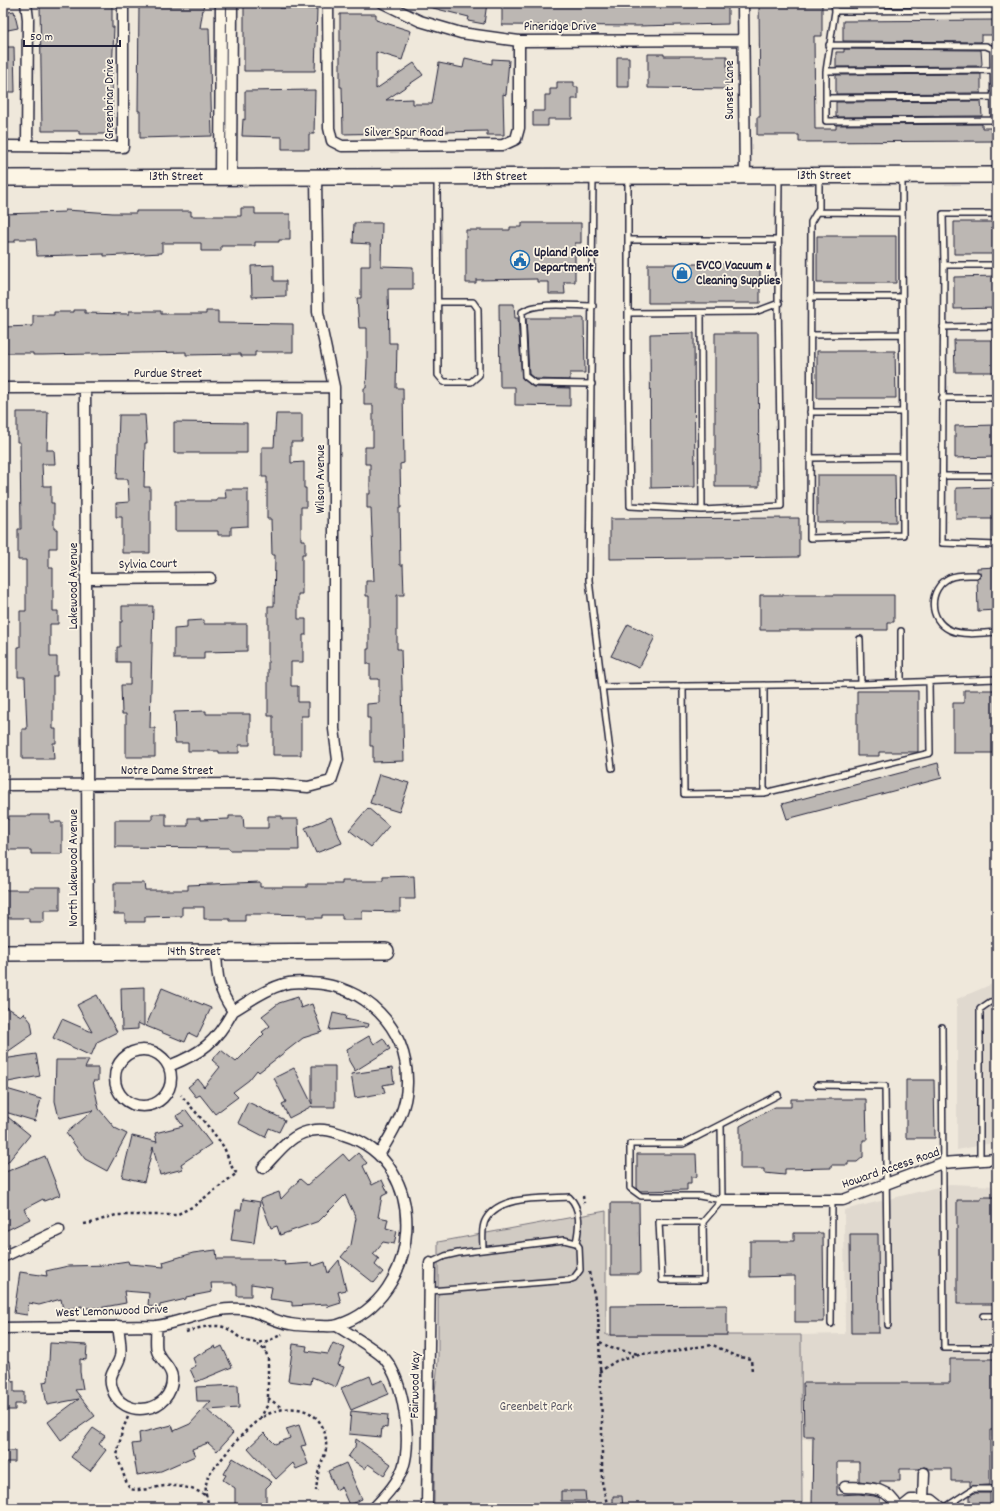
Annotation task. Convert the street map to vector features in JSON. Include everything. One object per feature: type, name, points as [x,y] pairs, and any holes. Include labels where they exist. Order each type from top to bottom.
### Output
[{"type":"street","points":[[3,146],[28,146],[28,19],[26,3]]},
{"type":"street","name":"Greenbriar Drive","points":[[28,146],[123,147],[123,3]]},
{"type":"street","points":[[221,3],[220,127],[226,177]]},
{"type":"street","points":[[226,177],[232,126],[232,3]]},
{"type":"street","name":"Silver Spur Road","points":[[328,3],[329,128],[332,141],[342,146],[503,145],[516,139],[519,128],[519,40]]},
{"type":"street","name":"Pineridge Drive","points":[[383,3],[420,21],[461,33],[519,40],[743,40]]},
{"type":"street","name":"Sunset Lane","points":[[743,3],[744,177]]},
{"type":"street","points":[[220,36],[232,36]]},
{"type":"street","points":[[220,66],[232,66]]},
{"type":"street","points":[[220,97],[232,97]]},
{"type":"street","points":[[220,127],[232,126]]},
{"type":"street","name":"13th Street","points":[[3,178],[779,177],[997,175]]},
{"type":"street","name":"Wilson Avenue","points":[[316,178],[318,312],[334,387],[334,730],[338,760],[331,781]]},
{"type":"street","name":"Purdue Street","points":[[3,388],[334,387]]},
{"type":"street","name":"Lakewood Avenue","points":[[85,388],[88,785]]},
{"type":"street","name":"Sylvia Court","points":[[87,579],[210,578]]},
{"type":"street","name":"Notre Dame Street","points":[[3,785],[273,784],[308,787],[331,781]]},
{"type":"street","name":"North Lakewood Avenue","points":[[88,785],[88,952]]},
{"type":"street","name":"14th Street","points":[[3,953],[386,951]]},
{"type":"street","points":[[216,952],[218,982],[223,996],[233,1011]]},
{"type":"street","points":[[169,1066],[187,1059],[206,1047],[222,1030],[233,1011],[281,984],[304,982],[326,983],[346,989],[365,999],[383,1015],[394,1031],[400,1045],[407,1069],[407,1084],[405,1101],[399,1121],[379,1155],[348,1136],[325,1129],[314,1130],[294,1138],[262,1168]]},
{"type":"street","points":[[142,1049],[153,1051],[163,1057],[169,1066],[172,1077],[170,1088],[164,1098],[154,1104],[143,1107],[132,1104],[123,1099],[116,1089],[114,1078],[116,1067],[122,1058],[131,1052],[142,1049]]},
{"type":"street","name":"West Lemonwood Drive","points":[[4,1323],[156,1326],[174,1324],[226,1309],[242,1309],[289,1324],[337,1326],[360,1316],[381,1298],[398,1272],[406,1241],[407,1218],[403,1196],[395,1177],[379,1155]]},
{"type":"street","name":"Howard Access Road","points":[[722,1200],[843,1200],[942,1163],[997,1159]]},
{"type":"street","points":[[3,1257],[59,1230]]},
{"type":"street","name":"Fairwood Way","points":[[427,1508],[430,1263]]},
{"type":"street","points":[[118,1326],[120,1357],[111,1374],[111,1387],[115,1396],[125,1406],[137,1410],[153,1407],[162,1403],[171,1388],[172,1377],[168,1366],[157,1351],[156,1326]]},
{"type":"street","points":[[337,1326],[385,1359],[400,1388],[405,1418],[406,1448],[403,1468],[396,1484],[374,1508]]},
{"type":"street","points":[[923,1500],[924,1473]]},
{"type":"street","points":[[845,1487],[878,1488],[895,1502],[899,1508],[910,1500],[932,1500],[943,1508]]},
{"type":"lane","points":[[829,45],[986,46],[995,49],[994,120],[826,121],[826,72],[829,45],[834,11],[834,3]]},
{"type":"lane","points":[[875,3],[875,11]]},
{"type":"lane","points":[[914,3],[914,10]]},
{"type":"lane","points":[[954,3],[954,10]]},
{"type":"lane","points":[[834,11],[991,10],[991,3]]},
{"type":"lane","points":[[826,72],[994,70]]},
{"type":"lane","points":[[826,98],[994,97]]},
{"type":"lane","points":[[819,176],[819,208],[811,222],[810,538],[903,535],[902,176]]},
{"type":"lane","points":[[437,177],[438,375],[444,382],[471,382],[479,375],[478,309],[473,302],[438,302]]},
{"type":"lane","points":[[593,177],[593,306],[589,580],[612,768]]},
{"type":"lane","points":[[628,177],[630,506],[702,510],[781,506],[778,240],[779,177]]},
{"type":"lane","points":[[817,212],[902,213]]},
{"type":"lane","points":[[997,214],[943,214],[944,265],[942,398],[942,544],[997,545]]},
{"type":"lane","points":[[628,240],[778,240]]},
{"type":"lane","points":[[944,265],[997,265]]},
{"type":"lane","points":[[811,297],[902,297]]},
{"type":"lane","points":[[628,313],[755,312],[779,303]]},
{"type":"lane","points":[[592,384],[534,383],[529,381],[525,376],[522,312],[527,308],[539,306],[593,306]]},
{"type":"lane","points":[[701,313],[702,510]]},
{"type":"lane","points":[[943,327],[997,326]]},
{"type":"lane","points":[[811,335],[902,334]]},
{"type":"lane","points":[[942,398],[997,398]]},
{"type":"lane","points":[[810,412],[902,412]]},
{"type":"lane","points":[[810,458],[902,457]]},
{"type":"lane","points":[[942,476],[997,476]]},
{"type":"lane","points":[[977,575],[960,575],[950,577],[942,582],[936,590],[933,599],[933,609],[936,618],[942,625],[960,633],[997,632]]},
{"type":"lane","points":[[901,631],[901,682]]},
{"type":"lane","points":[[860,639],[861,684]]},
{"type":"lane","points":[[602,687],[861,684],[997,679]]},
{"type":"lane","points":[[683,686],[684,794],[764,793],[930,753],[928,682]]},
{"type":"lane","points":[[764,685],[764,793]]},
{"type":"lane","points":[[980,1160],[980,1009],[990,1002],[997,1001]]},
{"type":"lane","points":[[942,1027],[944,1348],[997,1348]]},
{"type":"lane","points":[[817,1085],[886,1086],[888,1325]]},
{"type":"lane","points":[[722,1200],[699,1196],[641,1196],[630,1188],[630,1144],[683,1144],[778,1095]]},
{"type":"lane","points":[[702,1222],[660,1222],[662,1280],[704,1280],[702,1222],[722,1200],[721,1125]]},
{"type":"lane","points":[[430,1291],[574,1278],[580,1270],[579,1247],[576,1243],[578,1231],[577,1209],[575,1202],[569,1197],[527,1200],[502,1204],[485,1220],[483,1229],[483,1250]]},
{"type":"lane","points":[[831,1324],[832,1200]]},
{"type":"lane","points":[[430,1263],[445,1256],[483,1250],[564,1240],[576,1243]]},
{"type":"lane","points":[[982,1316],[997,1316]]},
{"type":"lane","points":[[943,1508],[973,1489],[997,1489]]},
{"type":"path","points":[[84,1224],[116,1215],[176,1215],[194,1206],[237,1174],[233,1171],[228,1156],[218,1139],[181,1095]]},
{"type":"path","points":[[583,1196],[584,1209]]},
{"type":"path","points":[[588,1267],[598,1312],[600,1342],[602,1482],[608,1508]]},
{"type":"path","points":[[3,1289],[4,1323]]},
{"type":"path","points":[[186,1332],[222,1326],[228,1328],[243,1340],[256,1343],[267,1341],[283,1333]]},
{"type":"path","points":[[265,1350],[267,1341]]},
{"type":"path","points":[[600,1342],[611,1348],[639,1354]]},
{"type":"path","points":[[210,1508],[205,1495],[206,1481],[209,1474],[266,1410],[268,1398],[268,1358],[265,1350],[256,1343]]},
{"type":"path","points":[[600,1372],[616,1360],[639,1354],[668,1353],[689,1348],[713,1345],[735,1356],[751,1359],[752,1372]]},
{"type":"path","points":[[268,1398],[282,1409]]},
{"type":"path","points":[[259,1419],[282,1409],[305,1410],[315,1416],[321,1425],[326,1440],[326,1450],[319,1471],[316,1491]]},
{"type":"path","points":[[129,1416],[122,1431],[118,1456],[130,1489],[138,1491],[166,1486],[180,1486],[195,1490],[205,1495]]},
{"type":"shaded area","points":[[997,982],[997,1142],[957,1150],[957,999]]},
{"type":"shaded area","points":[[950,1184],[997,1186],[997,1437],[802,1439],[801,1335],[845,1334],[844,1210]]},
{"type":"green space","name":"Greenbelt Park","points":[[606,1211],[606,1335],[801,1335],[802,1508],[434,1508],[435,1392],[438,1361],[438,1242]]},
{"type":"building","points":[[112,3],[112,27],[114,27],[112,73],[113,134],[79,134],[79,131],[42,131],[40,4]]},
{"type":"building","points":[[182,3],[204,3],[200,28],[209,28],[212,136],[140,138],[140,111],[138,111],[139,5],[181,5]]},
{"type":"building","points":[[244,3],[280,3],[280,8],[317,9],[315,71],[244,71]]},
{"type":"building","points":[[430,3],[487,3],[484,24],[468,21],[469,17],[429,7]]},
{"type":"building","points":[[502,3],[728,3],[728,24],[637,26],[502,25]]},
{"type":"building","points":[[759,3],[822,3],[822,36],[814,36],[815,129],[836,129],[836,125],[982,124],[982,128],[997,128],[997,141],[799,142],[799,135],[757,135],[757,117],[760,117]]},
{"type":"building","points":[[14,11],[18,28],[3,31],[3,13]]},
{"type":"building","points":[[340,14],[376,14],[376,20],[411,31],[402,60],[376,52],[376,89],[414,63],[423,75],[386,100],[413,99],[413,104],[432,104],[439,63],[463,68],[465,58],[492,64],[492,59],[509,60],[506,95],[503,94],[504,135],[487,135],[487,131],[343,134],[342,87],[340,87]]},
{"type":"building","points":[[997,20],[997,35],[981,35],[981,42],[843,41],[843,21]]},
{"type":"building","points":[[3,47],[14,47],[15,92],[3,92]]},
{"type":"building","points":[[844,49],[981,50],[982,64],[981,66],[836,67],[836,52],[844,52]]},
{"type":"building","points":[[648,54],[664,54],[664,56],[727,56],[727,89],[648,88]]},
{"type":"building","points":[[617,57],[629,57],[629,87],[617,87]]},
{"type":"building","points":[[981,74],[981,93],[836,94],[836,75]]},
{"type":"building","points":[[557,82],[574,82],[574,87],[578,87],[578,99],[572,99],[572,119],[548,119],[548,126],[533,126],[533,111],[545,111],[545,95],[550,95],[550,89],[557,89]]},
{"type":"building","points":[[315,90],[314,134],[309,134],[309,149],[282,149],[282,137],[242,136],[243,119],[245,120],[245,91]]},
{"type":"building","points":[[981,101],[982,116],[836,117],[836,102]]},
{"type":"building","points":[[241,208],[255,208],[255,214],[290,214],[290,240],[279,240],[279,242],[255,242],[255,246],[221,246],[221,251],[201,251],[201,243],[162,243],[162,253],[104,256],[104,254],[37,256],[36,239],[15,239],[15,242],[3,242],[3,214],[65,212],[65,210],[113,213],[136,213],[136,211],[191,211],[191,216],[241,216]]},
{"type":"building","points":[[954,222],[997,222],[997,254],[954,254]]},
{"type":"building","points":[[354,223],[382,223],[381,266],[413,267],[413,289],[388,289],[389,343],[397,343],[396,388],[403,388],[404,463],[400,464],[401,508],[399,508],[400,565],[403,565],[404,595],[397,595],[397,649],[401,649],[404,761],[373,762],[373,746],[370,746],[370,718],[367,718],[367,704],[379,703],[379,679],[370,679],[370,664],[367,664],[367,649],[369,649],[369,596],[366,596],[366,581],[374,581],[371,508],[367,508],[367,494],[370,494],[370,464],[365,464],[365,447],[373,447],[373,405],[364,405],[364,388],[366,388],[367,363],[367,328],[359,328],[357,298],[361,298],[361,266],[370,266],[370,244],[353,243]]},
{"type":"building","name":"Upland Police Department","points":[[522,223],[581,223],[581,243],[575,243],[575,282],[564,282],[565,294],[549,294],[549,282],[537,282],[537,279],[476,280],[476,283],[466,283],[466,230],[510,230],[510,227],[522,227]]},
{"type":"building","points":[[817,236],[896,236],[896,283],[817,283]]},
{"type":"building","points":[[648,264],[760,264],[760,303],[648,303]]},
{"type":"building","points":[[274,265],[274,281],[286,281],[286,296],[252,297],[251,266]]},
{"type":"building","points":[[997,276],[997,308],[954,309],[954,277]]},
{"type":"building","points":[[499,304],[514,304],[515,318],[518,318],[522,378],[533,387],[570,388],[570,406],[515,405],[515,387],[500,387]]},
{"type":"building","points":[[74,310],[85,310],[85,313],[129,314],[129,311],[161,311],[161,314],[206,314],[206,311],[218,311],[218,323],[293,324],[293,352],[255,352],[255,356],[241,356],[241,354],[186,355],[186,352],[43,355],[33,355],[33,353],[3,353],[3,327],[33,326],[33,315],[54,315],[54,312],[74,312]]},
{"type":"building","points":[[526,318],[584,318],[585,373],[570,373],[570,380],[535,379],[529,374]]},
{"type":"building","points":[[694,333],[695,487],[651,488],[650,334]]},
{"type":"building","points":[[715,333],[758,333],[759,487],[715,487]]},
{"type":"building","points":[[954,340],[997,340],[997,372],[955,372]]},
{"type":"building","points":[[817,351],[895,351],[896,398],[817,398]]},
{"type":"building","points":[[17,412],[48,412],[47,450],[54,450],[55,464],[42,464],[43,486],[51,486],[51,503],[54,503],[54,529],[57,529],[57,548],[49,548],[49,568],[53,568],[53,611],[58,611],[58,624],[50,624],[50,657],[57,657],[57,676],[53,676],[53,729],[56,729],[56,743],[53,743],[54,759],[22,759],[22,729],[27,729],[25,677],[18,677],[18,647],[20,647],[20,611],[26,611],[26,560],[18,560],[18,529],[21,529],[20,442],[17,442]]},
{"type":"building","points":[[276,414],[302,414],[302,442],[291,442],[291,463],[304,462],[304,488],[306,488],[306,507],[301,507],[301,540],[305,540],[305,554],[302,554],[302,594],[298,594],[298,619],[306,619],[306,635],[303,635],[303,662],[291,662],[291,686],[298,686],[298,702],[308,702],[308,716],[301,716],[301,755],[273,755],[273,716],[268,716],[268,606],[274,606],[275,555],[272,555],[271,519],[267,519],[267,477],[262,477],[262,447],[274,447]]},
{"type":"building","points":[[119,415],[145,415],[147,443],[145,443],[144,487],[150,487],[150,553],[122,553],[122,517],[116,517],[116,503],[129,502],[128,479],[117,479]]},
{"type":"building","points":[[174,422],[247,423],[247,453],[174,453]]},
{"type":"building","points":[[997,425],[997,457],[955,458],[955,426]]},
{"type":"building","points":[[817,475],[895,475],[896,522],[817,522]]},
{"type":"building","points":[[997,487],[997,519],[956,519],[956,488]]},
{"type":"building","points":[[225,489],[248,489],[248,526],[231,527],[231,535],[218,535],[218,531],[175,531],[175,501],[217,501],[217,498],[226,498]]},
{"type":"building","points":[[799,518],[799,557],[610,559],[610,519]]},
{"type":"building","points":[[997,567],[997,610],[978,611],[977,579],[981,575],[977,571],[977,568]]},
{"type":"building","points":[[760,595],[894,595],[894,622],[888,622],[888,630],[760,630]]},
{"type":"building","points":[[122,606],[153,606],[150,728],[155,728],[155,757],[126,757],[126,714],[122,714],[121,685],[130,685],[130,662],[117,662],[117,647],[120,647],[120,622],[122,622]]},
{"type":"building","points":[[204,620],[204,624],[247,624],[247,651],[204,652],[204,659],[174,659],[174,629],[187,628],[187,621]]},
{"type":"building","points":[[628,624],[655,637],[639,668],[611,656]]},
{"type":"building","points":[[964,690],[997,690],[997,753],[953,753],[953,703],[964,703]]},
{"type":"building","points":[[857,691],[918,691],[918,752],[879,752],[879,756],[857,756]]},
{"type":"building","points":[[206,711],[206,714],[250,714],[250,745],[239,745],[239,753],[219,753],[219,751],[188,751],[188,743],[175,743],[174,712]]},
{"type":"building","points":[[938,763],[942,778],[787,819],[782,804]]},
{"type":"building","points":[[379,774],[409,783],[399,812],[370,803]]},
{"type":"building","points":[[368,808],[389,826],[371,847],[349,830]]},
{"type":"building","points":[[152,814],[166,814],[166,826],[188,826],[188,818],[200,818],[200,820],[229,819],[229,816],[243,816],[244,828],[268,828],[268,816],[282,816],[282,819],[298,819],[299,850],[115,847],[115,820],[152,820]]},
{"type":"building","points":[[50,815],[50,822],[62,822],[62,854],[31,854],[31,850],[3,850],[3,819],[9,819],[9,816]]},
{"type":"building","points":[[331,817],[342,843],[316,853],[305,828]]},
{"type":"building","points":[[414,876],[415,899],[400,899],[400,912],[362,911],[362,919],[342,919],[342,915],[322,915],[322,918],[307,918],[307,915],[245,914],[245,921],[230,921],[230,919],[204,919],[204,907],[182,907],[182,916],[145,917],[145,922],[125,922],[125,914],[114,914],[114,883],[144,883],[145,890],[188,890],[188,885],[260,882],[260,887],[307,887],[307,884],[342,884],[342,881],[383,881],[383,877]]},
{"type":"building","points":[[29,887],[60,887],[60,910],[44,910],[44,922],[29,922],[29,918],[3,918],[3,890],[29,890]]},
{"type":"building","points":[[144,987],[144,1026],[138,1023],[138,1029],[122,1030],[121,988]]},
{"type":"building","points":[[162,988],[211,1008],[197,1037],[189,1033],[185,1042],[146,1026]]},
{"type":"building","points":[[97,995],[117,1032],[97,1042],[91,1056],[53,1038],[62,1019],[92,1032],[77,1005]]},
{"type":"building","points":[[298,997],[301,1008],[312,1004],[322,1032],[303,1038],[259,1072],[257,1070],[249,1080],[233,1092],[238,1097],[215,1114],[200,1095],[196,1097],[188,1087],[198,1079],[204,1087],[220,1067],[212,1060],[221,1050],[236,1062],[264,1034],[262,1032],[270,1026],[262,1016],[279,1003]]},
{"type":"building","points":[[3,1005],[21,1016],[24,1013],[31,1022],[33,1034],[3,1055]]},
{"type":"building","points":[[333,1013],[346,1016],[345,1019],[369,1024],[368,1027],[329,1030]]},
{"type":"building","points":[[369,1036],[374,1044],[383,1038],[390,1049],[355,1071],[349,1061],[347,1049]]},
{"type":"building","points":[[36,1054],[40,1076],[3,1083],[3,1059]]},
{"type":"building","points":[[56,1060],[89,1060],[85,1068],[98,1068],[98,1081],[93,1081],[99,1109],[115,1128],[127,1134],[107,1171],[85,1159],[66,1133],[94,1110],[59,1118],[55,1101]]},
{"type":"building","points":[[312,1066],[335,1066],[335,1107],[312,1106],[289,1118],[282,1104],[286,1102],[274,1078],[294,1068],[312,1104]]},
{"type":"building","points":[[392,1068],[394,1083],[383,1085],[385,1093],[355,1098],[351,1074]]},
{"type":"building","points":[[906,1080],[934,1080],[935,1138],[906,1138]]},
{"type":"building","points":[[3,1088],[41,1099],[35,1121],[5,1112],[7,1104],[3,1103]]},
{"type":"building","points":[[791,1099],[866,1099],[867,1140],[863,1140],[863,1157],[857,1162],[848,1162],[848,1165],[831,1165],[831,1168],[785,1169],[785,1175],[764,1173],[764,1169],[740,1169],[740,1126],[775,1107],[791,1107]]},
{"type":"building","points":[[248,1102],[285,1120],[279,1132],[269,1128],[265,1137],[238,1123]]},
{"type":"building","points":[[186,1110],[211,1144],[181,1164],[183,1169],[160,1175],[153,1147],[144,1182],[122,1177],[132,1136],[157,1142],[155,1133],[183,1126],[176,1116]]},
{"type":"building","points":[[3,1113],[30,1135],[3,1168]]},
{"type":"building","points":[[358,1153],[367,1163],[363,1166],[372,1185],[382,1180],[388,1193],[382,1196],[378,1217],[388,1219],[386,1228],[397,1231],[394,1244],[383,1242],[373,1254],[379,1259],[375,1265],[383,1272],[374,1283],[341,1257],[351,1245],[356,1218],[345,1195],[319,1221],[280,1235],[277,1226],[271,1228],[260,1199],[279,1192],[281,1199],[300,1179],[307,1185],[343,1154],[349,1161]]},
{"type":"building","points":[[637,1154],[696,1154],[697,1177],[691,1177],[691,1183],[687,1183],[687,1190],[640,1191],[637,1188]]},
{"type":"building","points":[[45,1156],[60,1195],[44,1201],[43,1199],[24,1209],[30,1219],[3,1232],[3,1173]]},
{"type":"building","points":[[981,1197],[996,1197],[997,1304],[957,1304],[957,1200],[981,1200]]},
{"type":"building","points":[[243,1199],[260,1202],[254,1243],[231,1240],[236,1210],[241,1210]]},
{"type":"building","points":[[611,1203],[639,1203],[640,1274],[611,1274]]},
{"type":"building","points":[[794,1233],[823,1233],[824,1322],[795,1322],[795,1276],[750,1277],[750,1241],[794,1241]]},
{"type":"building","points":[[850,1234],[878,1234],[879,1333],[851,1333]]},
{"type":"building","points":[[216,1250],[217,1259],[271,1259],[285,1262],[284,1265],[312,1263],[313,1266],[325,1262],[328,1273],[339,1260],[346,1290],[338,1292],[341,1303],[328,1307],[327,1304],[292,1306],[292,1302],[270,1299],[272,1287],[251,1284],[251,1296],[237,1296],[237,1285],[233,1285],[233,1283],[211,1283],[212,1292],[186,1297],[186,1299],[160,1305],[160,1308],[148,1306],[149,1293],[124,1291],[126,1303],[99,1308],[82,1308],[82,1306],[63,1310],[61,1299],[39,1305],[29,1303],[27,1315],[14,1313],[20,1272],[47,1276],[46,1271],[68,1266],[108,1265],[107,1264],[128,1261],[129,1264],[164,1267],[163,1262],[193,1253]]},
{"type":"building","points":[[727,1305],[727,1335],[611,1335],[611,1306]]},
{"type":"building","points":[[50,1343],[87,1345],[86,1360],[80,1359],[80,1372],[83,1389],[75,1390],[95,1416],[61,1440],[48,1422],[79,1399],[47,1405],[43,1382],[48,1381]]},
{"type":"building","points":[[333,1343],[345,1348],[338,1365],[344,1367],[336,1387],[312,1377],[311,1384],[288,1381],[293,1344],[307,1346],[306,1351],[328,1354]]},
{"type":"building","points":[[215,1346],[216,1349],[222,1346],[232,1367],[196,1382],[190,1369],[196,1366],[193,1358]]},
{"type":"building","points":[[950,1359],[997,1359],[997,1430],[990,1430],[990,1485],[970,1486],[970,1481],[951,1481],[951,1469],[929,1469],[924,1467],[919,1469],[900,1469],[900,1481],[880,1481],[880,1484],[859,1481],[859,1462],[837,1462],[837,1495],[859,1494],[874,1496],[880,1498],[880,1508],[812,1508],[813,1436],[804,1436],[803,1383],[950,1383]]},
{"type":"building","points":[[3,1361],[10,1361],[12,1381],[14,1381],[14,1392],[24,1392],[24,1404],[15,1404],[15,1410],[3,1410]]},
{"type":"building","points":[[370,1376],[373,1384],[383,1380],[389,1394],[351,1410],[341,1388]]},
{"type":"building","points":[[238,1385],[239,1408],[207,1410],[233,1433],[217,1451],[208,1443],[192,1449],[195,1456],[161,1471],[137,1475],[132,1444],[140,1443],[139,1433],[172,1425],[174,1431],[190,1424],[211,1401],[197,1401],[196,1387]]},
{"type":"building","points":[[351,1411],[388,1415],[387,1428],[382,1427],[381,1437],[349,1434]]},
{"type":"building","points":[[299,1425],[306,1445],[301,1446],[308,1464],[296,1469],[293,1463],[276,1479],[248,1448],[264,1433],[275,1444],[290,1438],[286,1429]]},
{"type":"building","points":[[93,1428],[105,1436],[99,1444],[106,1450],[90,1471],[71,1457]]},
{"type":"building","points":[[356,1439],[391,1464],[384,1475],[368,1464],[365,1469],[348,1457],[355,1447]]},
{"type":"building","points":[[3,1451],[15,1451],[15,1462],[3,1462]]},
{"type":"building","points":[[233,1458],[272,1482],[266,1488],[266,1508],[235,1508],[235,1488],[223,1480],[226,1475],[224,1474]]},
{"type":"building","points":[[346,1463],[362,1499],[349,1505],[341,1487],[336,1490],[328,1471]]},
{"type":"building","points":[[561,1491],[585,1491],[586,1501],[561,1501]]},
{"type":"building","points":[[974,1493],[990,1493],[990,1508],[970,1508],[970,1496]]},
{"type":"building","points":[[613,1496],[622,1496],[623,1508],[613,1508]]},
{"type":"place","name":"Upland Police Department","points":[[520,260]]},
{"type":"place","name":"EVCO Vacuum & Cleaning Supplies","points":[[682,273]]}]
